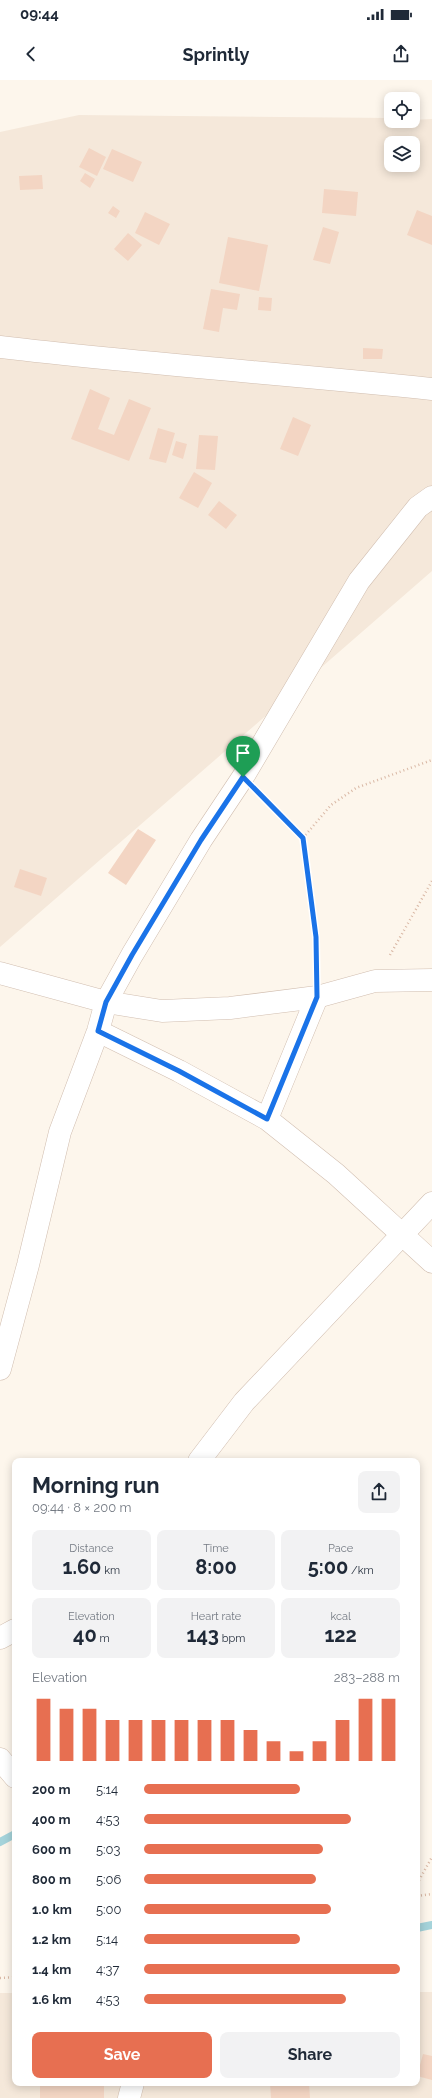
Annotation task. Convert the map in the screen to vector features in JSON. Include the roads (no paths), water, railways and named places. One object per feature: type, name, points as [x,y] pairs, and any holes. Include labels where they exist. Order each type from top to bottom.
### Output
[{"type":"street","points":[[0,347],[106,360],[331,378],[432,389]]},
{"type":"street","points":[[0,1369],[28,1264],[60,1132],[98,1031],[106,1002],[132,955],[201,840],[243,777],[359,581],[418,507],[432,497]]},
{"type":"street","points":[[0,974],[106,1002],[162,1011],[230,1008],[317,997],[375,981],[432,980]]},
{"type":"street","points":[[267,1119],[317,997]]},
{"type":"street","points":[[98,1031],[179,1071],[267,1119],[336,1174],[432,1262]]},
{"type":"street","points":[[201,1458],[244,1402],[432,1203]]},
{"type":"street","points":[[0,1638],[12,1632]]},
{"type":"street","points":[[0,1759],[12,1773]]},
{"type":"street","points":[[129,2098],[132,2086]]},
{"type":"waterway","points":[[0,1842],[12,1836]]},
{"type":"waterway","points":[[420,1927],[432,1925]]}]
